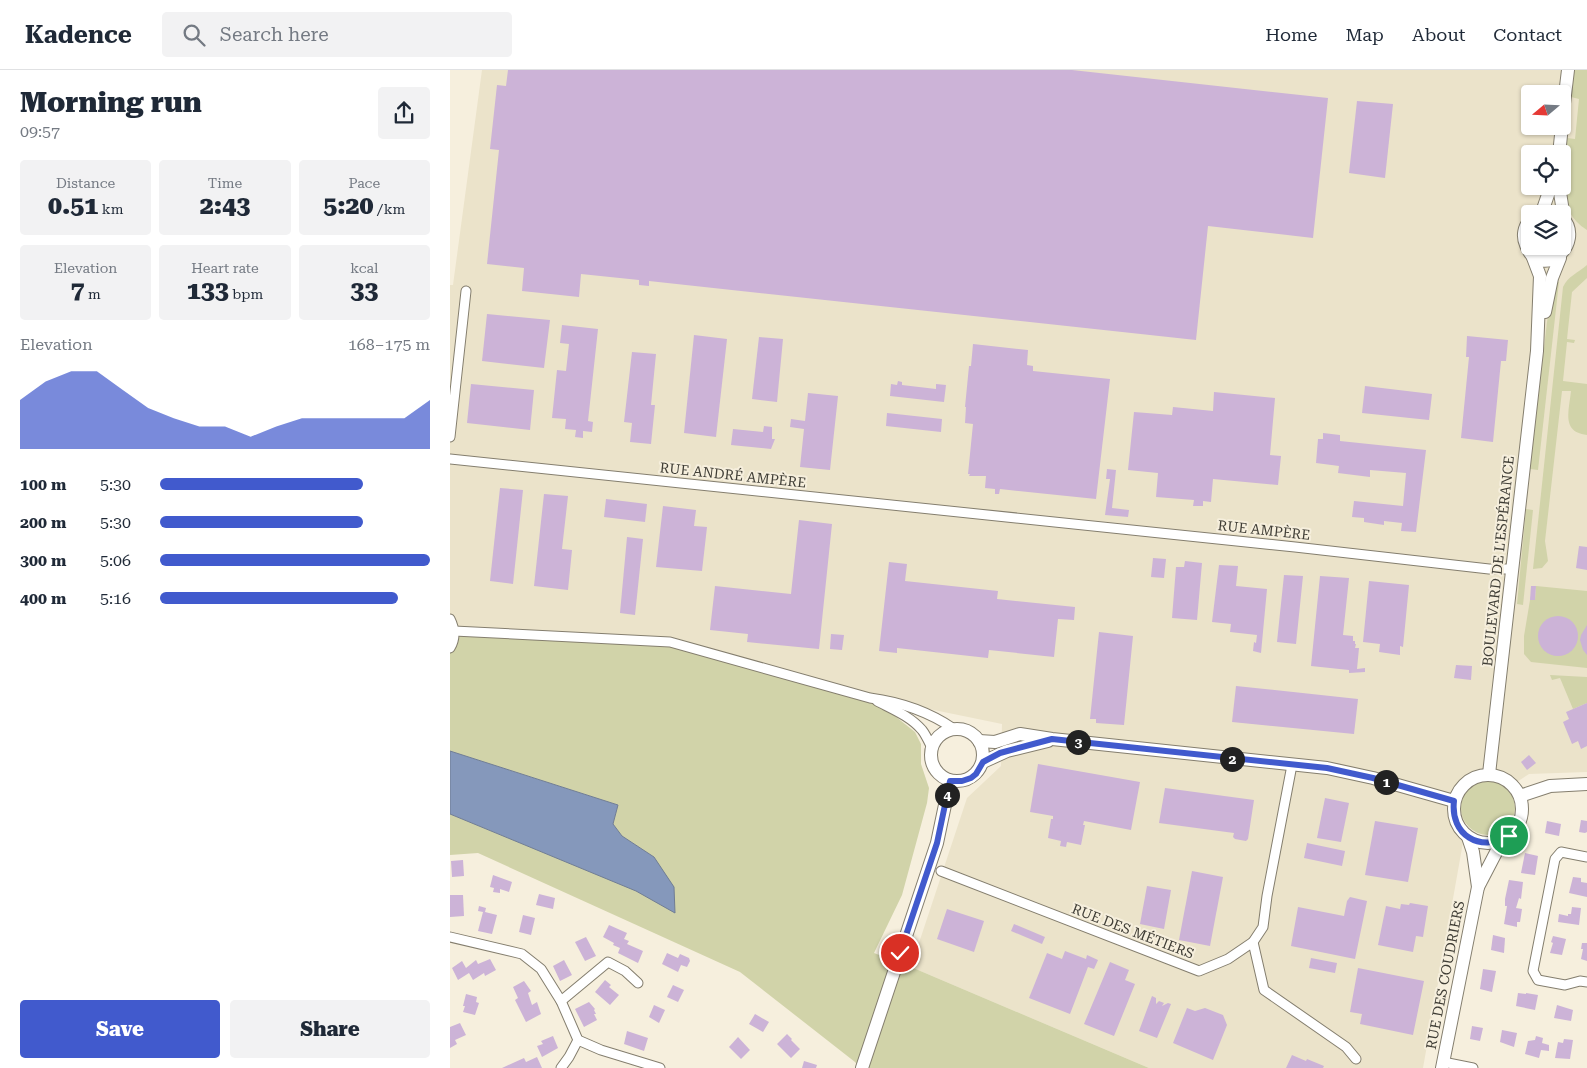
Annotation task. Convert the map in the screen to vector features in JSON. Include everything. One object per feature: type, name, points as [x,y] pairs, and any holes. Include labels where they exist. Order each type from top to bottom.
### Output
[{"type":"street","points":[[1566,85],[1568,70]]},
{"type":"street","points":[[1532,255],[1546,261],[1560,258]]},
{"type":"street","name":"BOULEVARD DE L'ESPÉRANCE","points":[[1489,774],[1537,351],[1540,276],[1532,255]]},
{"type":"street","name":"BOULEVARD DE L'ESPÉRANCE","points":[[1537,351],[1552,278],[1563,255]]},
{"type":"street","points":[[450,437],[466,291]]},
{"type":"street","name":"RUE ANDRÉ AMPÈRE","points":[[450,459],[1013,518]]},
{"type":"street","name":"RUE AMPÈRE","points":[[1013,518],[1512,569]]},
{"type":"street","points":[[450,619],[454,631],[454,638],[450,648]]},
{"type":"street","points":[[454,631],[670,642],[870,698],[895,702],[941,720],[954,729],[970,732],[979,741],[983,748],[983,762],[976,774],[962,781],[950,781],[940,775],[931,760],[932,748],[937,738],[954,729]]},
{"type":"street","points":[[870,698],[902,714],[916,724],[932,748]]},
{"type":"street","points":[[979,741],[995,742],[1020,734],[1327,768],[1454,801]]},
{"type":"street","points":[[983,762],[1007,750],[1052,739]]},
{"type":"street","name":"RUE DES MÉTIERS","points":[[941,871],[1199,971],[1228,960],[1253,942],[1263,927],[1267,896],[1292,765]]},
{"type":"street","points":[[1489,774],[1499,776],[1508,781],[1520,796],[1522,803],[1521,818],[1514,830],[1503,839],[1485,843],[1468,836],[1455,821],[1454,801],[1459,790],[1467,781],[1478,776],[1489,774]]},
{"type":"street","points":[[862,1068],[937,843],[950,781]]},
{"type":"street","points":[[1520,796],[1550,786],[1587,784]]},
{"type":"street","name":"RUE DES COUDRIERS","points":[[1468,836],[1473,852],[1478,887]]},
{"type":"street","name":"RUE DES COUDRIERS","points":[[1443,1065],[1478,887],[1503,839]]},
{"type":"street","points":[[1587,857],[1561,852],[1555,858],[1533,971],[1538,980],[1565,985],[1580,981],[1587,982]]},
{"type":"street","points":[[450,937],[522,954],[541,969],[561,1001],[578,1040],[601,1050],[660,1068]]},
{"type":"street","points":[[1253,942],[1264,990],[1346,1047],[1356,1059]]},
{"type":"street","points":[[561,1001],[608,962],[625,971],[638,984]]},
{"type":"street","points":[[561,1068],[578,1040]]},
{"type":"street","points":[[1443,1065],[1473,1068]]},
{"type":"shaded area","points":[[482,70],[1587,70],[1587,772],[1529,774],[1468,814],[1423,1068],[1149,1068],[911,967],[967,798],[1001,766],[1002,724],[871,697],[450,630],[450,285],[453,285]]},
{"type":"green space","points":[[1574,70],[1587,70],[1587,230],[1577,222],[1571,213],[1571,205],[1567,205],[1565,201],[1565,195],[1571,195],[1571,145],[1566,145],[1567,138],[1575,139],[1579,99],[1571,97]]},
{"type":"green space","points":[[1587,265],[1587,278],[1572,292],[1567,339],[1575,340],[1574,343],[1567,342],[1563,381],[1587,384],[1587,435],[1573,430],[1570,425],[1568,413],[1571,391],[1562,391],[1545,541],[1548,561],[1542,568],[1533,569],[1563,287],[1570,277]]},
{"type":"green space","points":[[1554,281],[1559,282],[1538,470],[1530,469],[1547,322]]},
{"type":"green space","points":[[1526,509],[1533,510],[1523,605],[1517,604]]},
{"type":"green space","points":[[1536,586],[1587,591],[1587,668],[1531,662],[1524,654],[1524,636],[1530,600],[1535,600]]},
{"type":"green space","points":[[450,630],[670,642],[871,697],[915,732],[921,744],[921,764],[929,788],[927,803],[902,895],[874,953],[1149,1068],[860,1068],[855,1062],[740,972],[478,853],[450,855],[450,814],[637,891],[675,912],[654,857],[622,836],[613,824],[618,805],[450,751]]},
{"type":"green space","points":[[1550,675],[1587,677],[1587,703],[1573,709],[1560,678],[1552,680]]},
{"type":"green space","points":[[1483,781],[1493,781],[1503,785],[1511,793],[1515,808],[1511,823],[1503,831],[1493,835],[1483,835],[1473,831],[1465,823],[1461,813],[1461,803],[1465,793],[1473,785]]},
{"type":"water","points":[[450,751],[618,805],[613,824],[622,836],[654,857],[674,887],[675,913],[636,891],[450,814]]},
{"type":"building","points":[[508,70],[1072,70],[1328,98],[1313,238],[1208,226],[1196,340],[649,281],[649,286],[639,285],[639,280],[581,274],[579,297],[522,291],[524,268],[487,264],[499,150],[490,149],[497,85],[506,86]]},
{"type":"building","points":[[1357,101],[1393,104],[1385,178],[1349,173]]},
{"type":"building","points":[[487,314],[550,320],[544,368],[482,361]]},
{"type":"building","points":[[562,325],[598,329],[588,421],[593,422],[592,432],[583,431],[583,438],[575,437],[576,430],[565,429],[566,419],[552,418],[557,370],[566,371],[569,344],[560,343]]},
{"type":"building","points":[[694,335],[727,339],[716,437],[684,433]]},
{"type":"building","points":[[1467,336],[1508,340],[1506,361],[1501,361],[1493,442],[1461,438],[1469,357],[1466,357]]},
{"type":"building","points":[[759,337],[783,339],[777,402],[752,399]]},
{"type":"building","points":[[973,344],[1028,350],[1027,365],[1033,366],[1033,371],[1110,379],[1096,499],[1000,489],[999,494],[995,494],[995,489],[985,488],[986,476],[969,476],[973,424],[965,423],[965,407]]},
{"type":"building","points":[[632,352],[656,354],[651,405],[655,405],[651,444],[630,442],[632,423],[624,422]]},
{"type":"building","points":[[898,381],[902,382],[902,385],[936,389],[936,384],[946,385],[944,402],[890,396],[891,384],[897,385]]},
{"type":"building","points":[[471,384],[534,390],[530,430],[467,423]]},
{"type":"building","points":[[1365,386],[1432,394],[1429,420],[1362,413]]},
{"type":"building","points":[[1214,392],[1275,398],[1270,455],[1281,456],[1278,485],[1213,479],[1211,502],[1203,501],[1203,506],[1193,506],[1194,500],[1156,497],[1158,473],[1128,470],[1134,412],[1172,415],[1173,407],[1213,411]]},
{"type":"building","points":[[808,393],[838,396],[830,470],[800,467],[804,429],[790,427],[791,419],[805,421]]},
{"type":"building","points":[[887,413],[942,419],[941,432],[886,426]]},
{"type":"building","points":[[764,426],[772,427],[772,439],[775,439],[771,449],[731,445],[733,429],[763,432]]},
{"type":"building","points":[[1323,433],[1340,435],[1340,441],[1426,450],[1416,532],[1401,531],[1402,523],[1384,521],[1384,525],[1364,522],[1364,518],[1352,517],[1354,501],[1403,506],[1406,473],[1370,470],[1370,477],[1338,473],[1339,466],[1316,463],[1318,439],[1323,439]]},
{"type":"building","points":[[1107,469],[1116,470],[1112,508],[1129,510],[1128,517],[1105,515],[1110,479],[1106,479]]},
{"type":"building","points":[[500,488],[523,490],[513,584],[490,581]]},
{"type":"building","points":[[544,494],[568,496],[562,549],[572,550],[568,590],[534,586]]},
{"type":"building","points":[[606,499],[647,504],[645,522],[604,517]]},
{"type":"building","points":[[663,506],[696,510],[694,526],[707,527],[702,571],[656,567]]},
{"type":"building","points":[[799,520],[832,524],[819,649],[747,642],[748,634],[710,630],[715,586],[791,594]]},
{"type":"building","points":[[627,537],[643,539],[635,615],[620,613]]},
{"type":"building","points":[[1579,546],[1587,547],[1587,570],[1576,568]]},
{"type":"building","points":[[1153,558],[1166,559],[1164,578],[1151,577]]},
{"type":"building","points":[[1185,561],[1202,563],[1197,620],[1172,618],[1176,567],[1184,567]]},
{"type":"building","points":[[889,562],[907,564],[905,581],[998,591],[997,599],[1075,607],[1074,620],[1058,619],[1054,657],[989,650],[988,658],[897,648],[897,653],[879,651]]},
{"type":"building","points":[[1219,565],[1238,566],[1236,586],[1267,589],[1261,653],[1253,651],[1257,635],[1230,632],[1231,624],[1212,622]]},
{"type":"building","points":[[1284,575],[1303,576],[1296,644],[1277,642]]},
{"type":"building","points":[[1320,576],[1349,578],[1343,635],[1353,636],[1353,641],[1356,644],[1355,648],[1359,648],[1357,669],[1365,668],[1365,672],[1349,673],[1349,670],[1311,666]]},
{"type":"building","points":[[1369,581],[1409,585],[1403,647],[1400,646],[1400,655],[1379,652],[1380,644],[1363,642]]},
{"type":"building","points":[[1531,586],[1536,586],[1535,600],[1530,600]]},
{"type":"building","points":[[1558,616],[1572,622],[1578,636],[1572,650],[1558,656],[1544,650],[1538,636],[1544,622]]},
{"type":"building","points":[[1587,625],[1587,655],[1583,650],[1580,640]]},
{"type":"building","points":[[1099,632],[1133,636],[1124,725],[1096,723],[1096,719],[1090,719]]},
{"type":"building","points":[[831,634],[844,635],[842,650],[830,649]]},
{"type":"building","points":[[1456,665],[1472,666],[1471,680],[1454,678]]},
{"type":"building","points":[[1236,686],[1358,699],[1354,734],[1232,722]]},
{"type":"building","points":[[1587,703],[1587,746],[1581,749],[1578,741],[1572,744],[1563,722],[1569,719],[1566,712]]},
{"type":"building","points":[[1529,755],[1536,763],[1527,770],[1521,762]]},
{"type":"building","points":[[1038,764],[1140,782],[1131,830],[1084,821],[1081,845],[1067,842],[1066,847],[1060,846],[1061,841],[1048,838],[1053,816],[1030,812]]},
{"type":"building","points":[[1165,788],[1254,800],[1248,839],[1246,841],[1235,839],[1233,837],[1234,833],[1159,823]]},
{"type":"building","points":[[1325,798],[1349,803],[1341,842],[1317,838]]},
{"type":"building","points":[[1581,820],[1587,821],[1587,832],[1585,833],[1579,832]]},
{"type":"building","points":[[1375,821],[1418,828],[1408,882],[1365,875]]},
{"type":"building","points":[[1547,821],[1561,824],[1559,836],[1545,833]]},
{"type":"building","points":[[1307,843],[1345,851],[1342,866],[1304,858]]},
{"type":"building","points":[[1525,853],[1538,856],[1535,875],[1521,873]]},
{"type":"building","points":[[463,860],[464,876],[452,877],[451,861]]},
{"type":"building","points":[[1192,871],[1223,877],[1210,946],[1179,940]]},
{"type":"building","points":[[493,875],[512,882],[509,892],[500,889],[500,893],[493,892],[494,888],[490,887]]},
{"type":"building","points":[[1573,877],[1581,878],[1581,882],[1587,883],[1587,897],[1569,893]]},
{"type":"building","points":[[1509,880],[1523,882],[1521,899],[1519,898],[1516,908],[1522,909],[1520,922],[1517,922],[1517,927],[1504,924],[1507,906],[1505,906],[1505,899]]},
{"type":"building","points":[[1147,886],[1171,890],[1164,929],[1140,924]]},
{"type":"building","points":[[539,894],[555,898],[553,909],[536,905]]},
{"type":"building","points":[[450,895],[463,895],[464,916],[450,917]]},
{"type":"building","points":[[1350,897],[1367,901],[1355,959],[1291,946],[1298,907],[1344,916],[1347,901]]},
{"type":"building","points":[[1410,903],[1428,906],[1423,937],[1416,936],[1413,952],[1378,945],[1386,906],[1400,909],[1401,904],[1409,905]]},
{"type":"building","points":[[479,906],[486,908],[485,912],[497,915],[492,934],[478,931],[483,912],[478,911]]},
{"type":"building","points":[[1572,907],[1581,908],[1579,925],[1558,922],[1559,914],[1568,916],[1568,914],[1571,914]]},
{"type":"building","points":[[947,909],[984,921],[974,952],[937,939]]},
{"type":"building","points":[[523,915],[535,918],[531,935],[519,932]]},
{"type":"building","points":[[1014,924],[1045,937],[1042,944],[1011,931]]},
{"type":"building","points":[[609,925],[627,933],[624,939],[629,941],[627,944],[643,951],[638,963],[618,953],[620,948],[603,937]]},
{"type":"building","points":[[1493,935],[1505,938],[1504,953],[1491,950]]},
{"type":"building","points":[[1553,936],[1566,939],[1562,955],[1550,953]]},
{"type":"building","points":[[586,937],[596,956],[585,961],[575,942]]},
{"type":"building","points":[[1582,943],[1587,943],[1587,961],[1581,959]]},
{"type":"building","points":[[1065,951],[1086,959],[1087,955],[1098,960],[1094,969],[1088,967],[1070,1014],[1029,998],[1047,953],[1062,959]]},
{"type":"building","points":[[667,953],[678,958],[680,954],[689,958],[690,961],[687,967],[681,965],[678,972],[662,964]]},
{"type":"building","points":[[1311,958],[1337,963],[1335,973],[1309,968]]},
{"type":"building","points":[[490,959],[496,970],[485,976],[484,973],[473,980],[469,973],[458,980],[452,968],[462,961],[466,968],[476,960],[478,964]]},
{"type":"building","points":[[564,960],[572,975],[560,981],[553,966]]},
{"type":"building","points":[[1110,962],[1129,970],[1125,980],[1135,984],[1114,1036],[1084,1024]]},
{"type":"building","points":[[1358,968],[1424,981],[1413,1035],[1360,1024],[1362,1014],[1350,1012]]},
{"type":"building","points":[[1483,969],[1496,971],[1492,992],[1480,989]]},
{"type":"building","points":[[605,980],[611,985],[609,987],[619,995],[610,1005],[595,992]]},
{"type":"building","points":[[524,981],[531,991],[528,993],[532,1005],[537,1002],[541,1014],[526,1022],[515,1000],[518,998],[513,987]]},
{"type":"building","points":[[673,985],[684,990],[678,1002],[667,997]]},
{"type":"building","points":[[1518,993],[1538,995],[1535,1010],[1516,1006]]},
{"type":"building","points":[[466,994],[477,997],[476,1002],[479,1003],[475,1015],[463,1012]]},
{"type":"building","points":[[1152,996],[1156,998],[1156,1004],[1159,1001],[1164,1003],[1162,1006],[1168,1003],[1171,1004],[1157,1038],[1139,1031]]},
{"type":"building","points":[[589,1002],[595,1009],[596,1014],[594,1014],[597,1020],[584,1027],[575,1009]]},
{"type":"building","points":[[654,1005],[665,1010],[659,1023],[649,1017]]},
{"type":"building","points":[[1557,1005],[1573,1010],[1571,1021],[1554,1018]]},
{"type":"building","points":[[1187,1008],[1195,1011],[1205,1008],[1223,1015],[1227,1025],[1213,1060],[1173,1043]]},
{"type":"building","points":[[755,1014],[769,1022],[763,1032],[749,1024]]},
{"type":"building","points":[[460,1023],[466,1035],[455,1040],[457,1044],[450,1048],[450,1027]]},
{"type":"building","points":[[1472,1026],[1483,1028],[1480,1041],[1470,1039]]},
{"type":"building","points":[[1502,1030],[1517,1033],[1514,1047],[1500,1042]]},
{"type":"building","points":[[627,1031],[648,1038],[644,1051],[624,1044]]},
{"type":"building","points":[[787,1034],[800,1049],[791,1058],[777,1044]]},
{"type":"building","points":[[553,1036],[558,1048],[542,1057],[537,1046],[543,1044],[541,1041]]},
{"type":"building","points":[[1536,1036],[1543,1038],[1542,1043],[1549,1045],[1549,1051],[1541,1050],[1539,1058],[1525,1054],[1528,1041],[1535,1040]]},
{"type":"building","points":[[738,1037],[750,1050],[741,1059],[729,1047]]},
{"type":"building","points":[[1564,1039],[1573,1040],[1570,1059],[1555,1058],[1558,1042],[1563,1043]]},
{"type":"building","points":[[1292,1055],[1324,1066],[1323,1068],[1286,1068]]},
{"type":"building","points":[[537,1057],[542,1068],[502,1068],[524,1058],[526,1062]]},
{"type":"building","points":[[804,1061],[817,1065],[816,1068],[802,1068]]},
{"type":"route","points":[[900,953],[937,843],[950,781],[962,781],[971,778],[988,758],[1007,750],[1052,739],[1327,768],[1373,778],[1454,801],[1455,821],[1458,827],[1473,840],[1491,843],[1509,836]]}]
